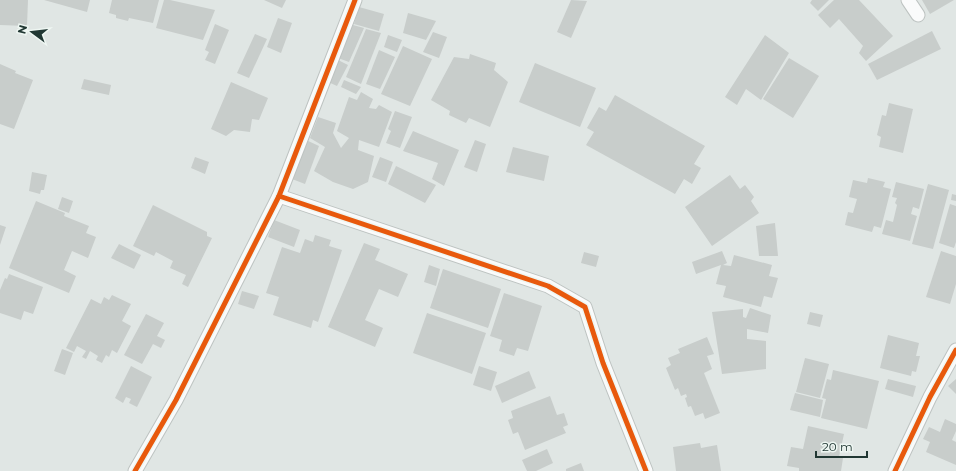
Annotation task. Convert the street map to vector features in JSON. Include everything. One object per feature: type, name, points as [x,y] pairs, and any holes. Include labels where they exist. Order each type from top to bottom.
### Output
[{"type":"street","points":[[135,471],[176,400],[279,196],[355,0]]},
{"type":"street","points":[[908,0],[918,15]]},
{"type":"street","points":[[279,196],[548,286],[584,307],[603,363],[646,471]]},
{"type":"street","points":[[895,471],[930,397],[956,350]]},
{"type":"building","points":[[0,0],[28,0],[27,26],[0,25]]},
{"type":"building","points":[[44,0],[90,0],[87,12]]},
{"type":"building","points":[[112,0],[159,0],[153,23],[129,18],[128,21],[116,18],[116,15],[109,13]]},
{"type":"building","points":[[164,0],[215,10],[203,40],[156,28]]},
{"type":"building","points":[[264,0],[286,0],[282,8]]},
{"type":"building","points":[[571,0],[587,1],[571,38],[557,32]]},
{"type":"building","points":[[812,0],[829,0],[818,11],[810,3]]},
{"type":"building","points":[[834,0],[859,0],[893,36],[866,61],[859,53],[863,46],[839,19],[830,28],[818,15]]},
{"type":"building","points":[[922,0],[954,0],[930,14]]},
{"type":"building","points":[[359,7],[384,14],[379,31],[354,24]]},
{"type":"building","points":[[408,13],[436,21],[426,40],[403,33]]},
{"type":"building","points":[[278,18],[292,23],[281,53],[267,47]]},
{"type":"building","points":[[215,24],[229,30],[215,64],[205,60],[209,52],[205,50]]},
{"type":"building","points":[[353,25],[364,28],[349,62],[338,58]]},
{"type":"building","points":[[366,29],[381,33],[361,84],[346,77]]},
{"type":"building","points":[[932,31],[941,49],[877,80],[868,64]]},
{"type":"building","points":[[433,32],[447,37],[439,58],[423,52]]},
{"type":"building","points":[[255,34],[267,39],[249,78],[237,73]]},
{"type":"building","points":[[388,35],[402,40],[397,52],[384,47]]},
{"type":"building","points":[[765,35],[789,53],[761,100],[746,89],[737,105],[725,97]]},
{"type":"building","points":[[403,46],[432,59],[410,106],[381,94]]},
{"type":"building","points":[[379,50],[395,57],[380,89],[366,84]]},
{"type":"building","points":[[470,54],[496,63],[494,70],[508,82],[490,127],[469,118],[466,123],[449,115],[450,111],[431,100],[454,57],[469,59]]},
{"type":"building","points":[[789,58],[819,76],[793,118],[763,99]]},
{"type":"building","points":[[336,59],[348,65],[337,86],[326,81]]},
{"type":"building","points":[[535,63],[596,88],[580,127],[519,102]]},
{"type":"building","points":[[0,64],[16,71],[15,73],[33,80],[14,129],[0,124]]},
{"type":"building","points":[[84,79],[111,85],[109,95],[81,89]]},
{"type":"building","points":[[344,80],[361,87],[356,94],[341,87]]},
{"type":"building","points":[[231,82],[268,98],[259,120],[252,119],[250,132],[234,130],[226,136],[211,129]]},
{"type":"building","points":[[361,92],[373,99],[369,108],[376,109],[379,105],[392,112],[379,147],[359,140],[358,150],[374,156],[368,182],[353,189],[333,182],[314,171],[325,147],[310,138],[318,117],[336,123],[333,133],[341,148],[349,138],[337,131],[349,97],[357,100]]},
{"type":"building","points":[[615,95],[705,146],[694,164],[701,168],[692,184],[684,179],[675,194],[586,145],[594,132],[587,128],[599,107],[606,111]]},
{"type":"building","points":[[889,103],[913,109],[903,153],[879,147],[881,137],[877,135],[882,115],[886,116]]},
{"type":"building","points":[[395,111],[412,117],[400,148],[386,143],[391,131],[388,129]]},
{"type":"building","points":[[413,131],[459,150],[444,186],[432,179],[438,163],[403,151]]},
{"type":"building","points":[[306,140],[319,146],[305,184],[292,179]]},
{"type":"building","points":[[475,140],[486,144],[477,172],[464,167]]},
{"type":"building","points":[[513,147],[549,156],[544,181],[506,172]]},
{"type":"building","points":[[195,157],[209,162],[205,174],[191,168]]},
{"type":"building","points":[[380,157],[393,162],[386,182],[372,177]]},
{"type":"building","points":[[396,166],[436,185],[425,203],[388,184]]},
{"type":"building","points":[[32,172],[47,175],[44,190],[41,190],[40,194],[29,191]]},
{"type":"building","points":[[730,175],[740,189],[745,185],[754,197],[751,201],[759,213],[712,246],[685,207]]},
{"type":"building","points":[[868,178],[885,182],[883,187],[891,189],[881,228],[874,226],[872,232],[845,225],[848,212],[853,213],[857,199],[849,197],[853,180],[867,183]]},
{"type":"building","points":[[896,182],[924,189],[919,209],[913,207],[911,214],[917,216],[910,241],[882,234],[886,220],[893,222],[897,198],[892,197]]},
{"type":"building","points":[[928,184],[949,190],[933,249],[912,244]]},
{"type":"building","points":[[952,194],[956,195],[956,201],[951,200]]},
{"type":"building","points":[[62,197],[73,201],[69,213],[58,209]]},
{"type":"building","points":[[36,201],[65,213],[64,216],[89,226],[86,233],[96,237],[88,258],[72,251],[64,270],[76,276],[69,293],[9,268]]},
{"type":"building","points":[[950,204],[956,206],[956,242],[954,248],[939,243]]},
{"type":"building","points":[[153,205],[207,232],[207,236],[212,238],[188,287],[182,284],[186,275],[170,268],[173,261],[156,252],[154,256],[133,246]]},
{"type":"building","points":[[274,220],[300,230],[294,247],[268,237]]},
{"type":"building","points":[[775,223],[778,256],[759,256],[756,226]]},
{"type":"building","points":[[0,225],[6,227],[0,245]]},
{"type":"building","points":[[315,235],[331,240],[329,246],[342,250],[318,322],[313,320],[311,328],[273,315],[279,297],[266,293],[282,247],[300,253],[305,239],[313,242]]},
{"type":"building","points":[[364,243],[380,249],[375,260],[408,274],[398,297],[379,289],[365,320],[383,328],[375,347],[328,327]]},
{"type":"building","points":[[119,244],[141,255],[134,269],[111,258]]},
{"type":"building","points":[[722,251],[727,263],[723,265],[731,266],[734,255],[772,265],[769,276],[778,278],[772,298],[764,296],[761,307],[723,297],[726,286],[716,284],[721,265],[696,274],[692,262]]},
{"type":"building","points":[[941,251],[956,256],[956,284],[950,304],[926,297]]},
{"type":"building","points":[[584,252],[599,256],[596,267],[581,263]]},
{"type":"building","points":[[429,265],[440,269],[436,286],[424,282]]},
{"type":"building","points":[[443,269],[501,289],[488,328],[430,308]]},
{"type":"building","points":[[9,274],[43,287],[33,314],[24,311],[21,320],[0,313],[0,290],[5,278],[7,279]]},
{"type":"building","points":[[242,291],[259,296],[254,309],[238,304]]},
{"type":"building","points":[[504,293],[542,306],[528,351],[517,348],[514,356],[499,351],[502,340],[490,336]]},
{"type":"building","points":[[112,295],[131,304],[122,321],[131,326],[117,353],[112,350],[109,357],[106,355],[102,363],[96,360],[98,356],[90,351],[86,359],[82,357],[86,351],[77,346],[74,352],[66,348],[91,299],[101,304],[104,297],[109,300]]},
{"type":"building","points":[[750,308],[771,315],[768,333],[747,329],[747,339],[766,341],[766,369],[722,374],[712,312],[743,309],[743,317],[746,318]]},
{"type":"building","points":[[810,312],[823,315],[820,327],[807,324]]},
{"type":"building","points":[[427,313],[486,333],[472,374],[413,353]]},
{"type":"building","points":[[146,314],[164,323],[157,336],[165,340],[161,348],[153,344],[142,364],[124,355]]},
{"type":"building","points":[[888,335],[919,343],[916,356],[920,356],[916,372],[912,371],[911,376],[880,368]]},
{"type":"building","points":[[707,337],[714,354],[707,356],[712,369],[704,373],[720,413],[705,419],[703,413],[695,416],[691,406],[688,407],[685,398],[687,397],[686,394],[681,396],[678,388],[675,390],[666,368],[671,365],[668,358],[680,353],[678,349]]},
{"type":"building","points":[[62,349],[73,353],[65,375],[54,371]]},
{"type":"building","points":[[805,358],[829,364],[820,398],[796,392]]},
{"type":"building","points":[[131,366],[152,377],[137,407],[129,403],[131,399],[126,397],[123,403],[115,398]]},
{"type":"building","points":[[479,366],[497,372],[491,391],[473,385]]},
{"type":"building","points":[[833,370],[879,381],[867,429],[821,418],[826,399],[822,398],[827,379],[831,380]]},
{"type":"building","points":[[529,371],[536,388],[502,403],[495,386]]},
{"type":"building","points":[[888,379],[916,386],[913,397],[885,389]]},
{"type":"building","points":[[956,379],[956,394],[948,386]]},
{"type":"building","points":[[795,393],[823,400],[820,417],[790,410]]},
{"type":"building","points":[[550,396],[557,415],[564,413],[568,425],[563,427],[566,433],[525,450],[518,432],[513,434],[508,420],[513,418],[511,411]]},
{"type":"building","points":[[945,419],[956,424],[956,431],[952,440],[956,442],[956,465],[926,452],[930,442],[923,439],[929,427],[940,432]]},
{"type":"building","points":[[808,426],[844,434],[839,457],[843,458],[841,471],[799,471],[799,468],[787,466],[791,447],[803,449]]},
{"type":"building","points":[[700,443],[701,448],[717,445],[721,471],[676,471],[673,447]]},
{"type":"building","points":[[547,449],[553,463],[536,471],[527,471],[522,460]]},
{"type":"building","points":[[581,463],[584,471],[566,471],[566,469]]},
{"type":"cycle path","points":[[135,471],[176,400],[279,196],[355,0]]},
{"type":"cycle path","points":[[279,196],[548,286],[585,307],[603,363],[646,471]]},
{"type":"cycle path","points":[[895,471],[930,397],[956,350]]}]
